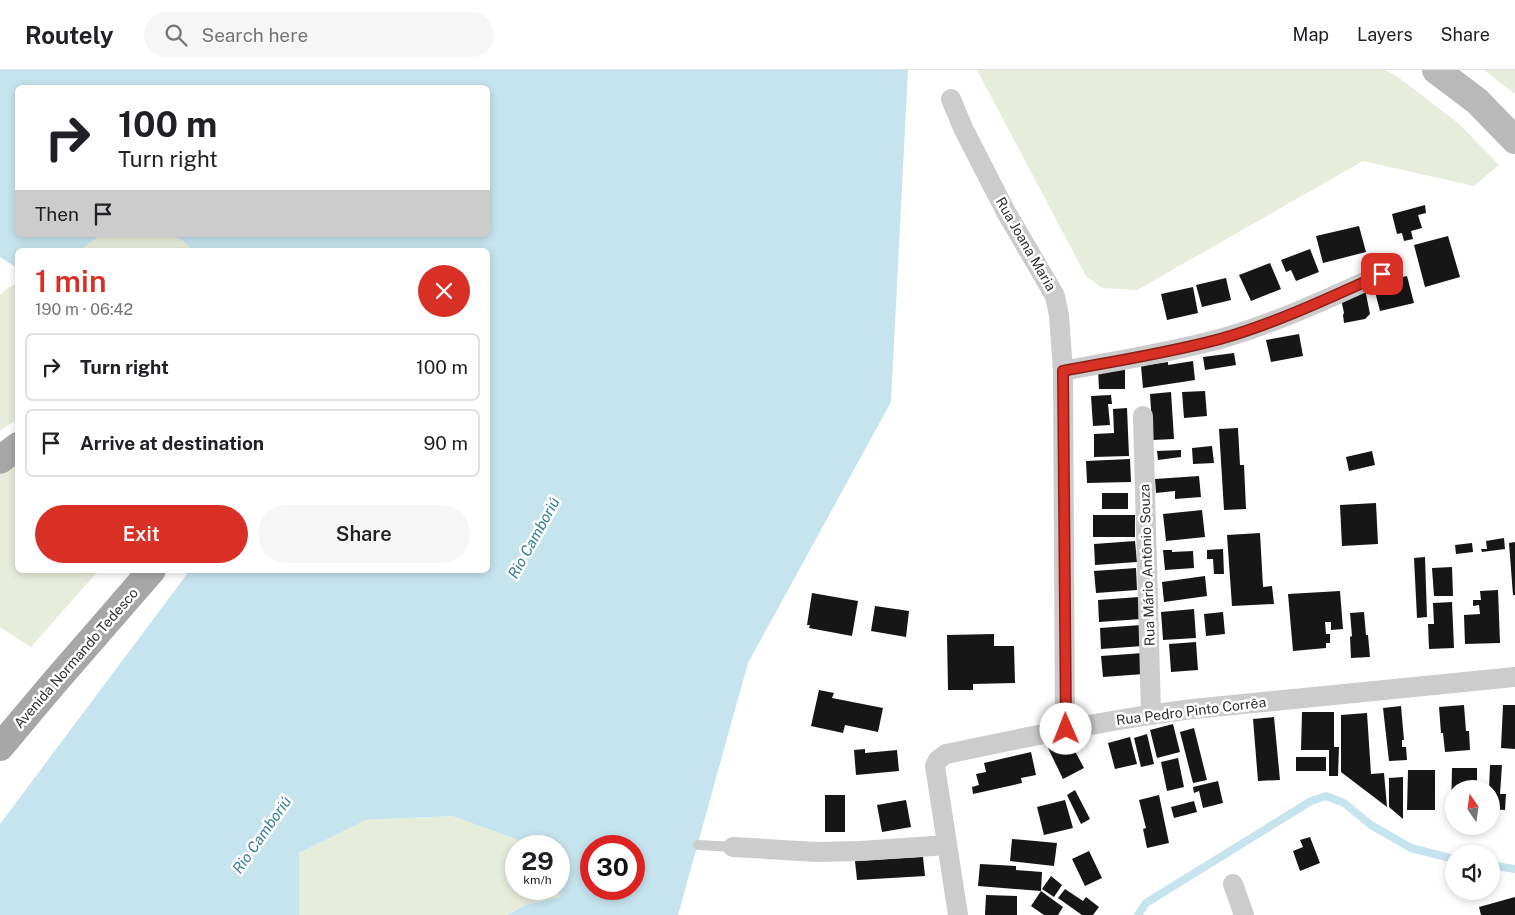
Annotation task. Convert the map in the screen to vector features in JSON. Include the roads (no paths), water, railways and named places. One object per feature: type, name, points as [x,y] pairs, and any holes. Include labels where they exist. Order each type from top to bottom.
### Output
[{"type":"main road","points":[[1436,70],[1477,101],[1515,140]]},
{"type":"main road","points":[[0,460],[15,448]]},
{"type":"main road","name":"Avenida Normando Tedesco","points":[[0,747],[149,573]]},
{"type":"street","name":"Rua Joana Maria","points":[[951,99],[963,128],[1002,204],[1055,296],[1059,315],[1063,371],[1066,729]]},
{"type":"street","points":[[1063,371],[1176,350],[1222,338],[1299,312],[1382,274]]},
{"type":"street","name":"Rua Mário Antônio Souza","points":[[1143,416],[1151,714]]},
{"type":"street","name":"Rua Pedro Pinto Corrêa","points":[[958,915],[935,766],[938,760],[946,754],[1066,729],[1193,708],[1515,677]]},
{"type":"street","points":[[733,848],[817,852],[947,845]]},
{"type":"street","points":[[1233,884],[1244,915]]},
{"type":"lane","points":[[698,845],[733,848]]},
{"type":"water","name":"Rio Camboriú","points":[[0,70],[908,70],[891,402],[748,663],[678,915],[507,915],[525,905],[547,900],[570,900],[570,835],[505,835],[452,816],[366,820],[299,853],[299,915],[0,915],[0,824],[188,573],[490,573],[490,248],[190,248],[183,241],[175,237],[490,237],[490,85],[15,85],[15,237],[98,237],[83,248],[15,248],[15,267],[0,257]]},
{"type":"waterway","points":[[1138,915],[1146,903],[1311,801],[1326,796],[1344,803],[1371,825],[1411,848],[1445,857]]},
{"type":"waterway","points":[[1500,866],[1515,869]]}]
